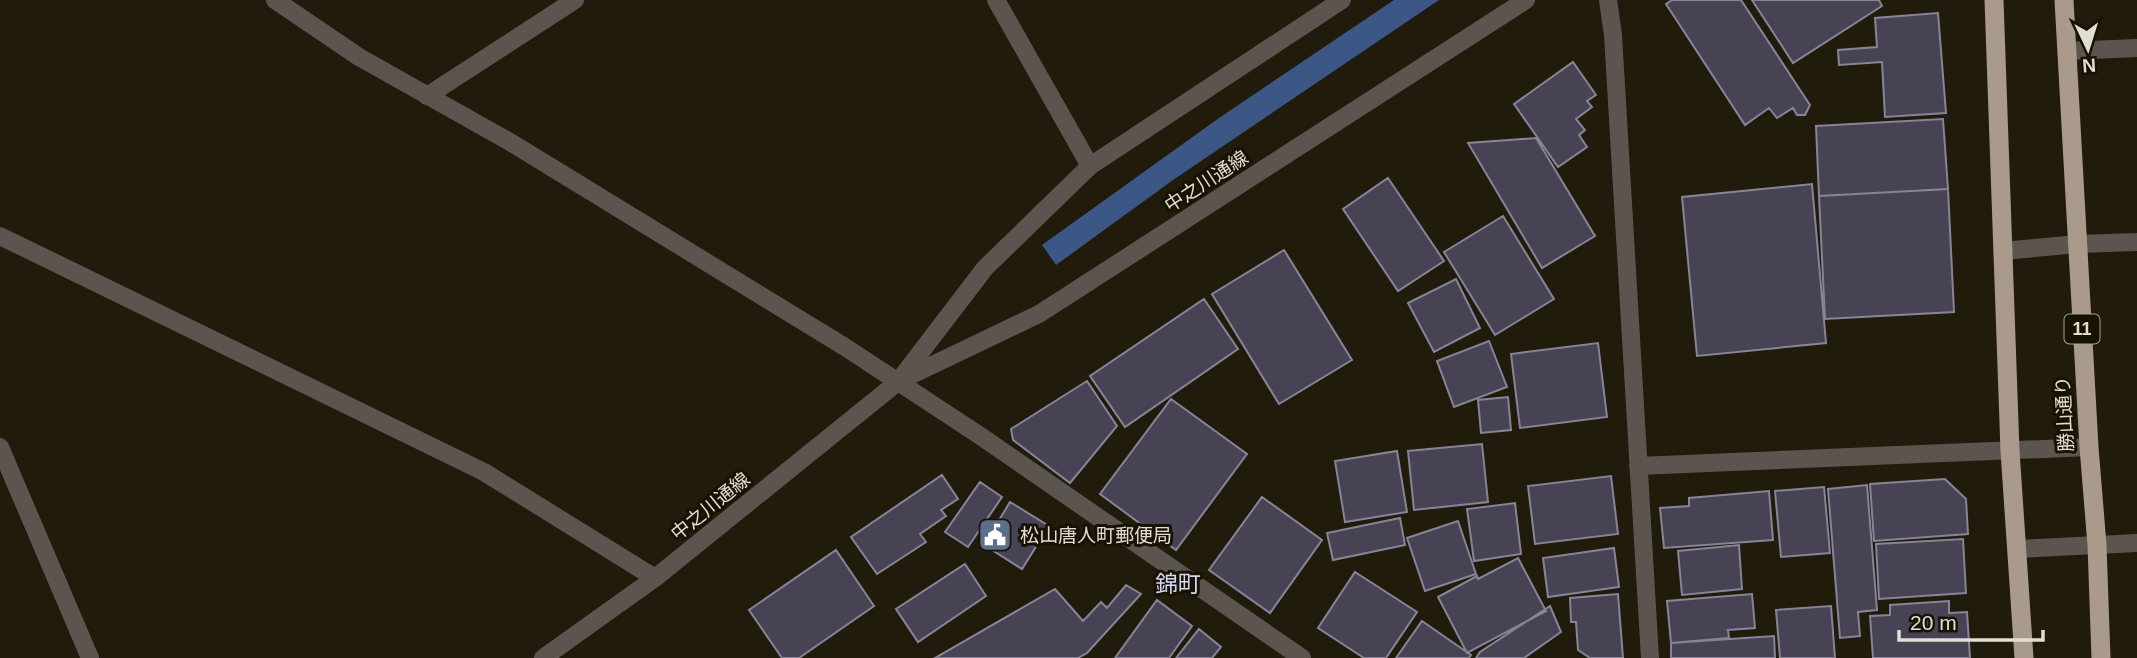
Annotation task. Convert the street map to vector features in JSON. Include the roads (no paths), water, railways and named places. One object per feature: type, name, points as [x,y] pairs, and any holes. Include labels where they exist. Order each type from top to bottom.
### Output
[{"type":"highway","points":[[1994,0],[2010,451],[2024,658]]},
{"type":"highway","name":"勝山通り","points":[[2064,0],[2088,447],[2097,545],[2101,658]]},
{"type":"street","points":[[275,0],[359,57],[510,142],[899,381],[1302,658]]},
{"type":"street","points":[[427,96],[575,0]]},
{"type":"street","points":[[996,0],[1090,166]]},
{"type":"street","name":"中之川通線","points":[[899,381],[985,268],[1090,166],[1342,0]]},
{"type":"street","name":"中之川通線","points":[[543,658],[655,578],[899,381],[1039,314],[1526,0]]},
{"type":"street","points":[[1608,0],[1613,35],[1650,658]]},
{"type":"street","points":[[2067,51],[2137,48]]},
{"type":"street","points":[[0,236],[484,472],[655,578]]},
{"type":"street","points":[[2003,251],[2137,242]]},
{"type":"street","points":[[0,447],[90,658]]},
{"type":"street","points":[[1637,466],[2088,447]]},
{"type":"street","points":[[2017,549],[2137,543]]},
{"type":"water","points":[[1394,0],[1439,0],[1173,180],[1056,265],[1042,245],[1219,118]]},
{"type":"place","name":"松山唐人町郵便局","points":[[995,535]]},
{"type":"district","name":"錦町","points":[[1178,584]]}]
